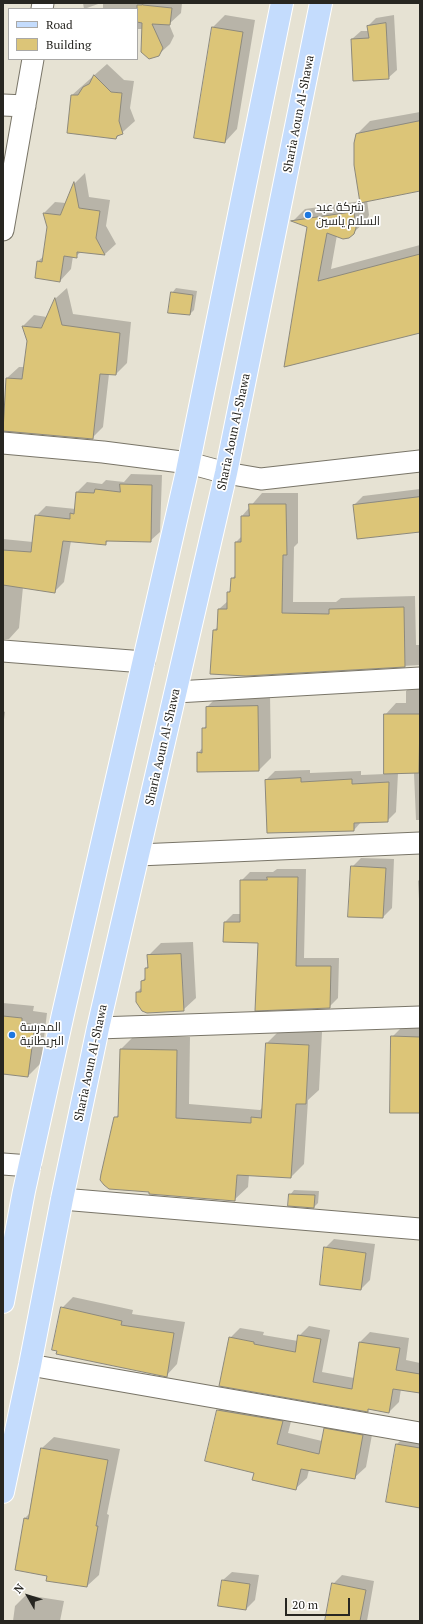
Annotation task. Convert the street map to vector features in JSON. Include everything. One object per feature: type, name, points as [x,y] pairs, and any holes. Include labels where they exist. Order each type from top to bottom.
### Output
[{"type":"main road","points":[[3,1302],[30,1166],[189,463],[282,3]]},
{"type":"main road","name":"Sharia Aoun Al-Shawa","points":[[3,1492],[98,1028],[226,473],[321,3]]},
{"type":"street","points":[[3,230],[33,60]]},
{"type":"street","points":[[3,104],[25,106]]},
{"type":"street","points":[[3,443],[103,452],[189,463],[226,473],[261,479],[420,461]]},
{"type":"street","points":[[3,651],[144,662]]},
{"type":"street","points":[[176,692],[420,678]]},
{"type":"street","points":[[138,855],[420,844]]},
{"type":"street","points":[[98,1028],[420,1017]]},
{"type":"street","points":[[3,1164],[30,1166]]},
{"type":"street","points":[[62,1199],[420,1229]]},
{"type":"street","points":[[30,1365],[420,1433]]},
{"type":"building","points":[[142,3],[143,5],[172,8],[170,25],[152,24],[163,48],[159,56],[149,59],[141,52],[142,23],[138,22],[137,5],[142,5]]},
{"type":"building","points":[[386,23],[389,79],[353,81],[351,39],[369,38],[367,26]]},
{"type":"building","points":[[212,27],[243,32],[225,143],[194,138]]},
{"type":"building","points":[[94,75],[111,92],[122,93],[119,121],[123,134],[117,136],[116,139],[67,133],[71,95],[78,95],[83,87],[89,84]]},
{"type":"building","points":[[420,121],[420,191],[360,203],[354,165],[354,143],[356,134]]},
{"type":"building","points":[[74,182],[79,208],[100,211],[96,238],[105,255],[77,252],[77,258],[64,256],[60,282],[35,278],[37,261],[42,262],[47,227],[43,213],[60,215]]},
{"type":"building","points":[[354,212],[356,228],[354,234],[349,238],[343,239],[327,233],[318,281],[420,254],[420,333],[284,367],[307,227],[291,221]]},
{"type":"building","points":[[171,292],[193,295],[190,315],[168,313]]},
{"type":"building","points":[[55,298],[62,325],[120,333],[116,375],[100,374],[93,439],[3,431],[6,378],[22,379],[27,341],[22,326],[41,328]]},
{"type":"building","points":[[120,484],[152,485],[151,542],[106,541],[106,545],[63,541],[55,593],[3,585],[3,550],[31,552],[35,515],[70,519],[70,513],[74,514],[76,492],[94,493],[95,489],[120,492]]},
{"type":"building","points":[[420,497],[420,532],[357,539],[353,505]]},
{"type":"building","points":[[249,504],[286,504],[287,555],[283,555],[282,613],[329,614],[329,609],[404,607],[405,667],[246,676],[210,674],[213,630],[217,630],[218,609],[227,609],[227,592],[230,592],[231,578],[235,578],[235,542],[241,542],[241,516],[249,516]]},
{"type":"building","points":[[258,706],[259,771],[197,772],[197,752],[202,753],[202,728],[206,728],[206,707]]},
{"type":"building","points":[[384,714],[420,714],[419,773],[384,774]]},
{"type":"building","points":[[301,778],[301,782],[352,779],[352,784],[389,782],[388,822],[354,823],[354,831],[267,833],[265,780]]},
{"type":"building","points":[[351,866],[386,868],[383,918],[348,917]]},
{"type":"building","points":[[267,877],[298,877],[296,966],[331,966],[330,1008],[255,1011],[258,943],[223,942],[224,922],[240,922],[240,880],[267,880]]},
{"type":"building","points":[[181,954],[184,1011],[147,1013],[142,1011],[136,1002],[136,992],[141,992],[141,981],[145,980],[145,968],[148,968],[147,955]]},
{"type":"building","points":[[3,1016],[22,1018],[22,1023],[35,1025],[28,1077],[3,1074]]},
{"type":"building","points":[[391,1036],[420,1037],[420,1113],[390,1113]]},
{"type":"building","points":[[266,1043],[309,1045],[306,1104],[296,1104],[291,1178],[237,1175],[235,1201],[149,1194],[149,1192],[109,1189],[104,1185],[100,1180],[101,1174],[114,1117],[118,1117],[120,1049],[177,1050],[176,1118],[251,1123],[251,1117],[261,1118]]},
{"type":"building","points":[[289,1194],[315,1195],[314,1208],[288,1206]]},
{"type":"building","points":[[324,1247],[366,1253],[361,1290],[320,1285]]},
{"type":"building","points":[[61,1307],[122,1321],[121,1325],[174,1333],[167,1377],[56,1354],[57,1351],[52,1350]]},
{"type":"building","points":[[298,1335],[321,1339],[313,1382],[352,1389],[359,1342],[400,1348],[396,1370],[420,1374],[420,1393],[393,1389],[389,1413],[368,1409],[368,1412],[219,1386],[229,1337],[254,1342],[254,1344],[295,1352]]},
{"type":"building","points":[[217,1410],[283,1421],[277,1444],[319,1454],[324,1428],[363,1435],[355,1479],[301,1469],[296,1490],[252,1480],[254,1473],[205,1461]]},
{"type":"building","points":[[396,1444],[420,1448],[420,1508],[386,1502]]},
{"type":"building","points":[[41,1448],[108,1460],[87,1587],[46,1581],[47,1576],[15,1570],[24,1518],[28,1519]]},
{"type":"building","points":[[222,1580],[250,1584],[246,1610],[218,1606]]},
{"type":"building","points":[[332,1583],[366,1590],[360,1621],[325,1621]]},
{"type":"place","name":"شركة عبد السلام ياسين","points":[[308,215]]},
{"type":"place","name":"المدرسة البريطانية","points":[[12,1035]]}]
